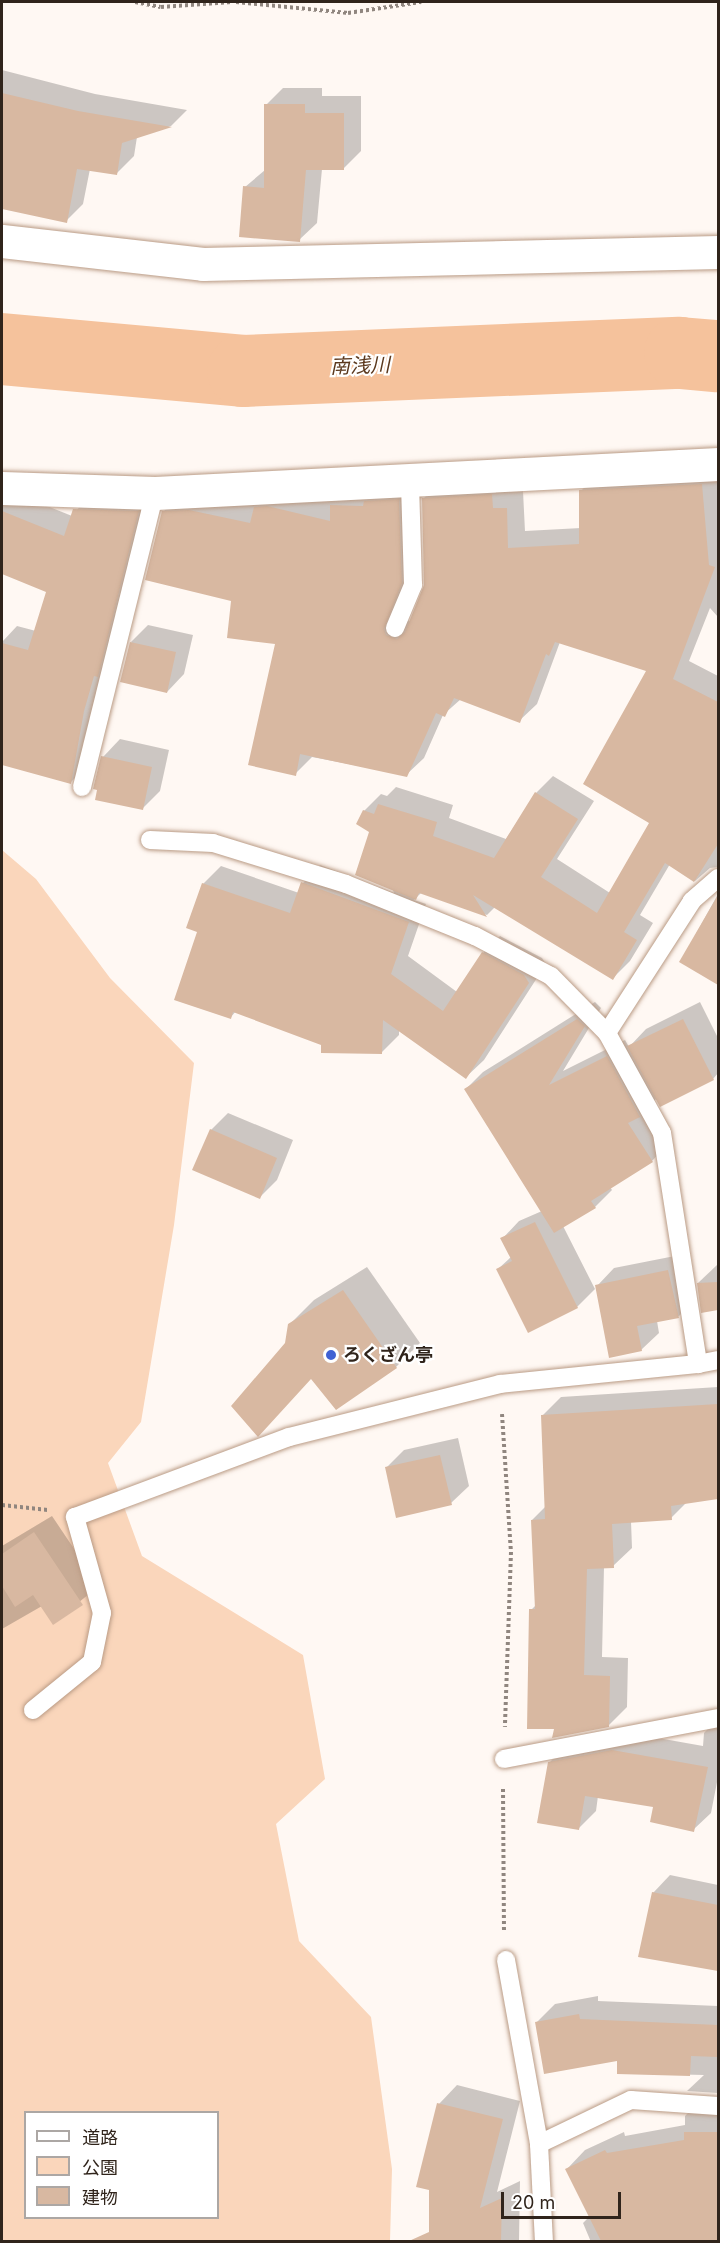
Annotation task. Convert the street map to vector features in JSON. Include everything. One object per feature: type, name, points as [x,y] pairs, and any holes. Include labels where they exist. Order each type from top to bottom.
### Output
[{"type":"street","points":[[2,241],[203,264],[718,252]]},
{"type":"street","points":[[2,488],[154,493],[718,464]]},
{"type":"lane","points":[[395,628],[413,585],[410,481]]},
{"type":"lane","points":[[82,787],[154,493]]},
{"type":"lane","points":[[150,840],[213,843],[346,884],[476,936],[551,976],[607,1033],[662,1133],[698,1364]]},
{"type":"lane","points":[[607,1033],[692,902],[718,878]]},
{"type":"lane","points":[[33,1710],[92,1662],[102,1613],[75,1517],[288,1437],[500,1384],[718,1360]]},
{"type":"lane","points":[[504,1759],[718,1718]]},
{"type":"lane","points":[[506,1960],[539,2144],[544,2241]]},
{"type":"lane","points":[[539,2144],[631,2100],[718,2106]]},
{"type":"path","points":[[135,2],[161,7],[234,2],[348,13],[421,2]]},
{"type":"path","points":[[500,1384],[511,1552],[501,1869],[506,1960]]},
{"type":"path","points":[[2,1505],[43,1508],[75,1517]]},
{"type":"green space","points":[[2,850],[36,879],[110,978],[194,1063],[174,1225],[141,1422],[108,1463],[142,1556],[303,1655],[325,1779],[276,1824],[299,1941],[371,2017],[392,2169],[390,2241],[2,2241]]},
{"type":"building","points":[[2,93],[78,111],[172,127],[122,143],[117,175],[77,169],[67,223],[2,209]]},
{"type":"building","points":[[264,104],[305,104],[305,113],[344,113],[344,170],[306,170],[300,242],[239,237],[243,186],[264,188]]},
{"type":"building","points":[[702,484],[709,565],[715,567],[673,679],[718,702],[718,844],[694,882],[665,863],[624,932],[637,940],[613,980],[473,895],[487,917],[419,893],[416,900],[355,875],[369,832],[356,824],[363,810],[374,814],[378,804],[437,822],[433,836],[494,858],[535,792],[578,819],[541,877],[597,913],[649,823],[583,784],[646,671],[555,642],[549,656],[546,654],[520,723],[454,698],[445,717],[436,713],[407,777],[300,754],[296,776],[248,765],[275,644],[227,638],[231,601],[145,580],[162,511],[189,510],[250,523],[254,507],[267,506],[330,521],[330,505],[363,506],[364,501],[399,499],[402,583],[384,629],[386,635],[397,639],[405,632],[424,585],[422,498],[492,494],[493,508],[507,508],[508,548],[579,544],[579,490]]},
{"type":"building","points":[[73,509],[139,511],[98,677],[94,676],[84,711],[71,784],[2,765],[2,643],[28,650],[46,592],[2,574],[2,511],[64,536]]},
{"type":"building","points":[[130,642],[176,652],[167,693],[120,682]]},
{"type":"building","points":[[101,756],[152,767],[143,810],[95,800],[97,790],[93,789]]},
{"type":"building","points":[[301,882],[409,922],[391,974],[443,1011],[482,952],[524,975],[529,983],[466,1079],[383,1020],[382,1054],[321,1053],[321,1045],[233,1012],[231,1019],[174,1000],[197,932],[186,928],[202,883],[290,913]]},
{"type":"building","points":[[718,895],[718,985],[679,962]]},
{"type":"building","points":[[577,1019],[585,1026],[549,1085],[607,1056],[640,1117],[628,1123],[653,1162],[591,1201],[596,1208],[554,1233],[464,1089]]},
{"type":"building","points":[[683,1019],[714,1080],[660,1107],[627,1046]]},
{"type":"building","points":[[210,1129],[277,1158],[260,1199],[192,1170]]},
{"type":"building","points":[[535,1222],[578,1308],[528,1333],[496,1269],[512,1261],[500,1238]]},
{"type":"building","points":[[668,1270],[679,1318],[637,1326],[642,1351],[609,1358],[595,1285]]},
{"type":"building","points":[[718,1282],[718,1310],[701,1313],[697,1283]]},
{"type":"building","name":"ろくざん亭","points":[[343,1290],[397,1368],[336,1410],[311,1379],[258,1437],[231,1406],[285,1343],[288,1324]]},
{"type":"building","points":[[718,1404],[718,1499],[671,1506],[672,1520],[612,1524],[614,1568],[587,1569],[584,1675],[610,1676],[609,1727],[552,1738],[554,1729],[527,1729],[529,1609],[535,1609],[531,1520],[545,1519],[541,1415]]},
{"type":"building","points":[[440,1455],[452,1505],[396,1518],[385,1467]]},
{"type":"building","points":[[34,1532],[83,1605],[53,1625],[33,1595],[15,1607],[2,1586],[2,1554]]},
{"type":"building","points":[[612,1750],[708,1767],[694,1832],[650,1822],[653,1807],[585,1796],[579,1830],[537,1823],[548,1762]]},
{"type":"building","points":[[652,1892],[718,1905],[718,1971],[638,1957]]},
{"type":"building","points":[[579,2014],[580,2019],[718,2025],[718,2057],[691,2056],[690,2076],[617,2074],[617,2061],[544,2074],[535,2022]]},
{"type":"building","points":[[437,2103],[503,2119],[480,2208],[502,2198],[501,2241],[409,2241],[429,2232],[429,2190],[416,2187]]},
{"type":"building","points":[[684,2132],[718,2132],[718,2241],[601,2241],[565,2169],[605,2150],[607,2153],[684,2140]]},
{"type":"waterway","name":"南浅川","points":[[2,349],[243,371],[680,353],[718,356]]},
{"type":"place","name":"ろくざん亭","points":[[331,1355]]}]
